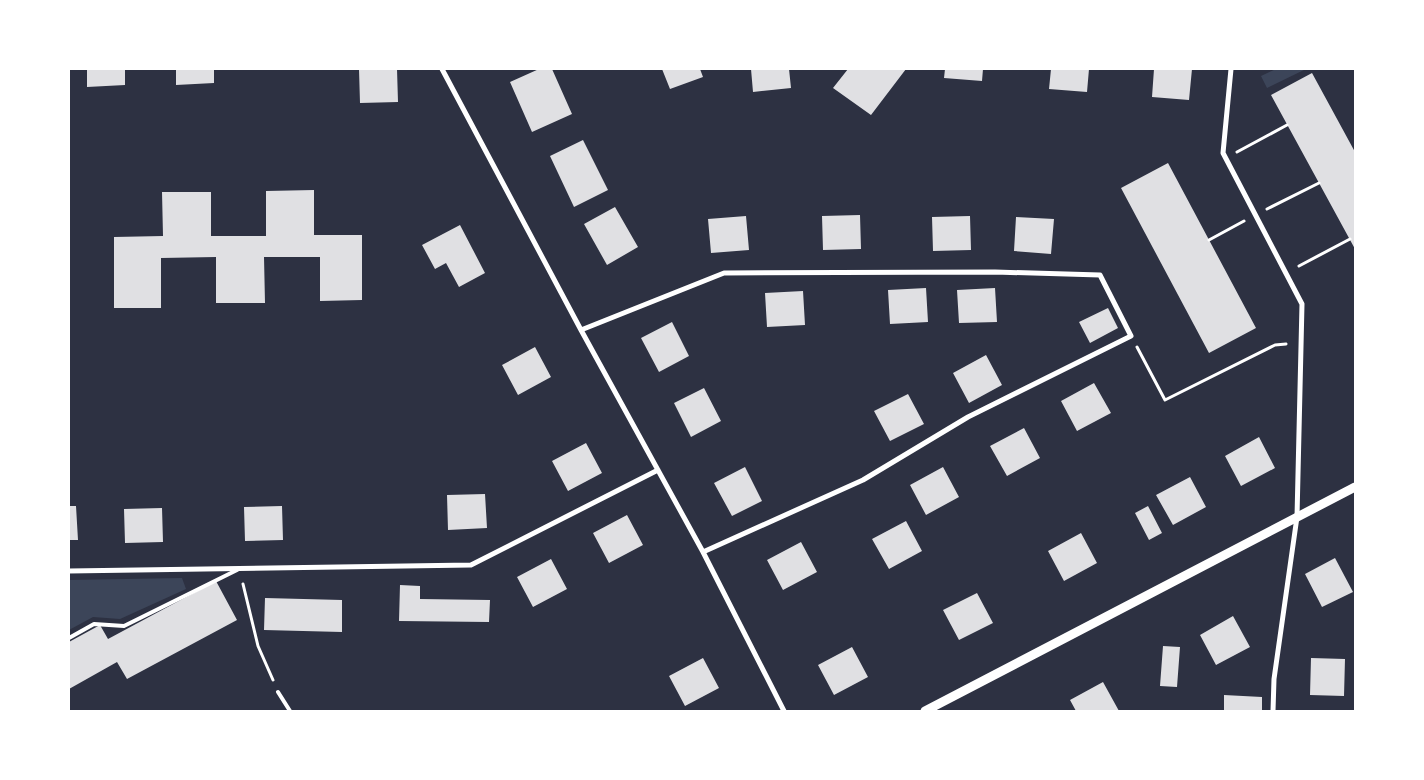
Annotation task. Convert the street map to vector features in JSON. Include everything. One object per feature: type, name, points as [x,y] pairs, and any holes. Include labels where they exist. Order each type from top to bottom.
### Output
[{"type":"street","points":[[442,69],[581,330],[703,552],[784,711]]},
{"type":"street","points":[[1231,69],[1224,154],[1302,304],[1297,517],[1274,679],[1273,711]]},
{"type":"street","points":[[581,330],[724,273],[995,272],[1100,275],[1131,336],[968,417],[863,480],[703,552]]},
{"type":"street","points":[[69,571],[471,565],[658,470]]},
{"type":"street","points":[[925,711],[1355,487]]},
{"type":"lane","points":[[69,638],[94,624],[124,626],[240,569]]},
{"type":"lane","points":[[278,692],[290,711]]},
{"type":"path","points":[[1226,158],[1287,124]]},
{"type":"path","points":[[1209,240],[1319,183]]},
{"type":"path","points":[[1286,273],[1350,239]]},
{"type":"path","points":[[1131,336],[1165,400],[1275,345],[1302,343]]},
{"type":"path","points":[[240,569],[258,646],[278,692]]},
{"type":"shaded area","points":[[1276,69],[1306,69],[1267,88],[1261,76]]},
{"type":"shaded area","points":[[182,578],[186,589],[120,619],[93,617],[69,630],[69,580]]},
{"type":"building","points":[[87,69],[125,69],[125,85],[87,87]]},
{"type":"building","points":[[176,69],[214,69],[214,83],[176,85]]},
{"type":"building","points":[[359,69],[397,69],[398,102],[360,103]]},
{"type":"building","points":[[539,69],[552,69],[572,114],[532,132],[510,82]]},
{"type":"building","points":[[662,69],[700,69],[703,77],[670,89]]},
{"type":"building","points":[[751,69],[789,69],[791,88],[753,92]]},
{"type":"building","points":[[848,69],[906,69],[871,115],[833,88]]},
{"type":"building","points":[[945,69],[983,69],[982,81],[944,78]]},
{"type":"building","points":[[1051,69],[1089,69],[1087,92],[1049,89]]},
{"type":"building","points":[[1154,69],[1192,69],[1189,100],[1152,97]]},
{"type":"building","points":[[1312,73],[1355,152],[1355,249],[1271,95]]},
{"type":"building","points":[[583,140],[608,190],[574,207],[550,156]]},
{"type":"building","points":[[1168,163],[1256,328],[1209,353],[1121,188]]},
{"type":"building","points":[[314,190],[314,235],[362,235],[362,300],[320,301],[320,257],[264,257],[265,303],[216,303],[216,257],[161,258],[161,308],[114,308],[114,237],[163,236],[162,192],[211,192],[211,236],[266,236],[266,191]]},
{"type":"building","points":[[615,207],[638,247],[607,265],[584,224]]},
{"type":"building","points":[[860,215],[861,249],[823,250],[822,216]]},
{"type":"building","points":[[746,216],[749,250],[711,253],[708,219]]},
{"type":"building","points":[[970,216],[971,250],[933,251],[932,217]]},
{"type":"building","points":[[1016,217],[1054,219],[1051,254],[1014,251]]},
{"type":"building","points":[[460,225],[485,273],[459,287],[446,263],[435,269],[422,245]]},
{"type":"building","points":[[926,288],[928,322],[890,324],[888,290]]},
{"type":"building","points":[[995,288],[997,322],[959,323],[957,290]]},
{"type":"building","points":[[803,291],[805,325],[767,327],[765,293]]},
{"type":"building","points":[[1108,308],[1118,328],[1090,343],[1079,322]]},
{"type":"building","points":[[672,322],[689,356],[659,372],[641,338]]},
{"type":"building","points":[[535,347],[551,377],[518,395],[502,365]]},
{"type":"building","points":[[986,355],[1002,385],[969,403],[953,373]]},
{"type":"building","points":[[1094,383],[1111,413],[1077,431],[1061,401]]},
{"type":"building","points":[[704,388],[721,421],[691,437],[674,403]]},
{"type":"building","points":[[908,394],[924,424],[890,441],[874,411]]},
{"type":"building","points":[[1024,428],[1040,458],[1007,476],[990,446]]},
{"type":"building","points":[[1259,437],[1275,468],[1241,486],[1225,456]]},
{"type":"building","points":[[586,443],[602,473],[568,491],[552,461]]},
{"type":"building","points":[[745,467],[762,501],[732,516],[714,483]]},
{"type":"building","points":[[943,467],[959,497],[926,515],[910,485]]},
{"type":"building","points":[[1190,477],[1206,507],[1173,525],[1156,495]]},
{"type":"building","points":[[485,494],[487,528],[448,530],[447,495]]},
{"type":"building","points":[[69,506],[76,506],[78,540],[69,540]]},
{"type":"building","points":[[282,506],[283,540],[245,541],[244,507]]},
{"type":"building","points":[[1148,506],[1162,533],[1149,540],[1135,513]]},
{"type":"building","points":[[162,508],[163,542],[125,543],[124,509]]},
{"type":"building","points":[[627,515],[643,545],[609,563],[593,533]]},
{"type":"building","points":[[906,521],[922,551],[889,569],[872,539]]},
{"type":"building","points":[[1081,533],[1097,563],[1064,581],[1048,551]]},
{"type":"building","points":[[801,542],[817,572],[783,590],[767,560]]},
{"type":"building","points":[[1335,558],[1353,592],[1322,607],[1305,574]]},
{"type":"building","points":[[551,559],[567,589],[533,607],[517,577]]},
{"type":"building","points":[[216,581],[237,620],[127,679],[117,662],[69,689],[69,642],[100,625],[108,639]]},
{"type":"building","points":[[400,585],[420,586],[420,599],[490,600],[489,622],[399,621]]},
{"type":"building","points":[[977,593],[993,623],[959,640],[943,610]]},
{"type":"building","points":[[265,598],[342,600],[342,632],[264,630]]},
{"type":"building","points":[[1233,616],[1250,647],[1216,665],[1200,635]]},
{"type":"building","points":[[1163,646],[1180,647],[1177,687],[1160,686]]},
{"type":"building","points":[[852,647],[868,677],[834,695],[818,665]]},
{"type":"building","points":[[703,658],[719,688],[685,706],[669,676]]},
{"type":"building","points":[[1311,658],[1345,659],[1344,696],[1310,695]]},
{"type":"building","points":[[1103,682],[1119,711],[1076,711],[1070,700]]},
{"type":"building","points":[[1224,695],[1262,697],[1262,711],[1224,711]]}]
